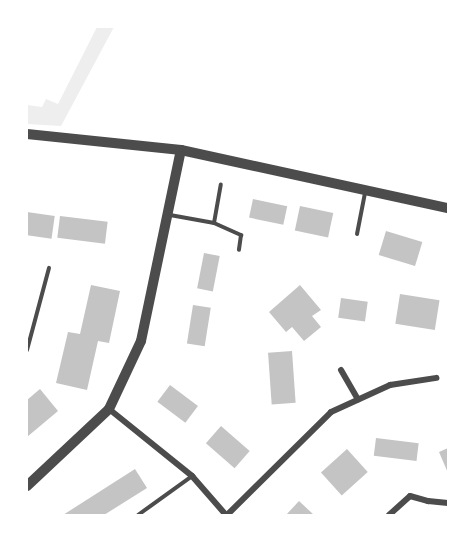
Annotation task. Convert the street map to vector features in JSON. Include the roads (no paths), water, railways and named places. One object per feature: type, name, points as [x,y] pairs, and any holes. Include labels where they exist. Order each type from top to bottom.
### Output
[{"type":"street","points":[[27,134],[181,150],[448,208]]},
{"type":"street","points":[[27,486],[109,409],[141,341],[181,150]]},
{"type":"street","points":[[341,370],[358,399]]},
{"type":"street","points":[[109,409],[192,476],[226,515],[331,412],[390,385],[436,378]]},
{"type":"street","points":[[389,515],[410,496],[448,503]]},
{"type":"lane","points":[[214,223],[221,185]]},
{"type":"lane","points":[[357,234],[366,189]]},
{"type":"lane","points":[[169,215],[214,223],[241,235],[239,250]]},
{"type":"lane","points":[[27,350],[49,268]]},
{"type":"lane","points":[[138,515],[192,476]]}]
